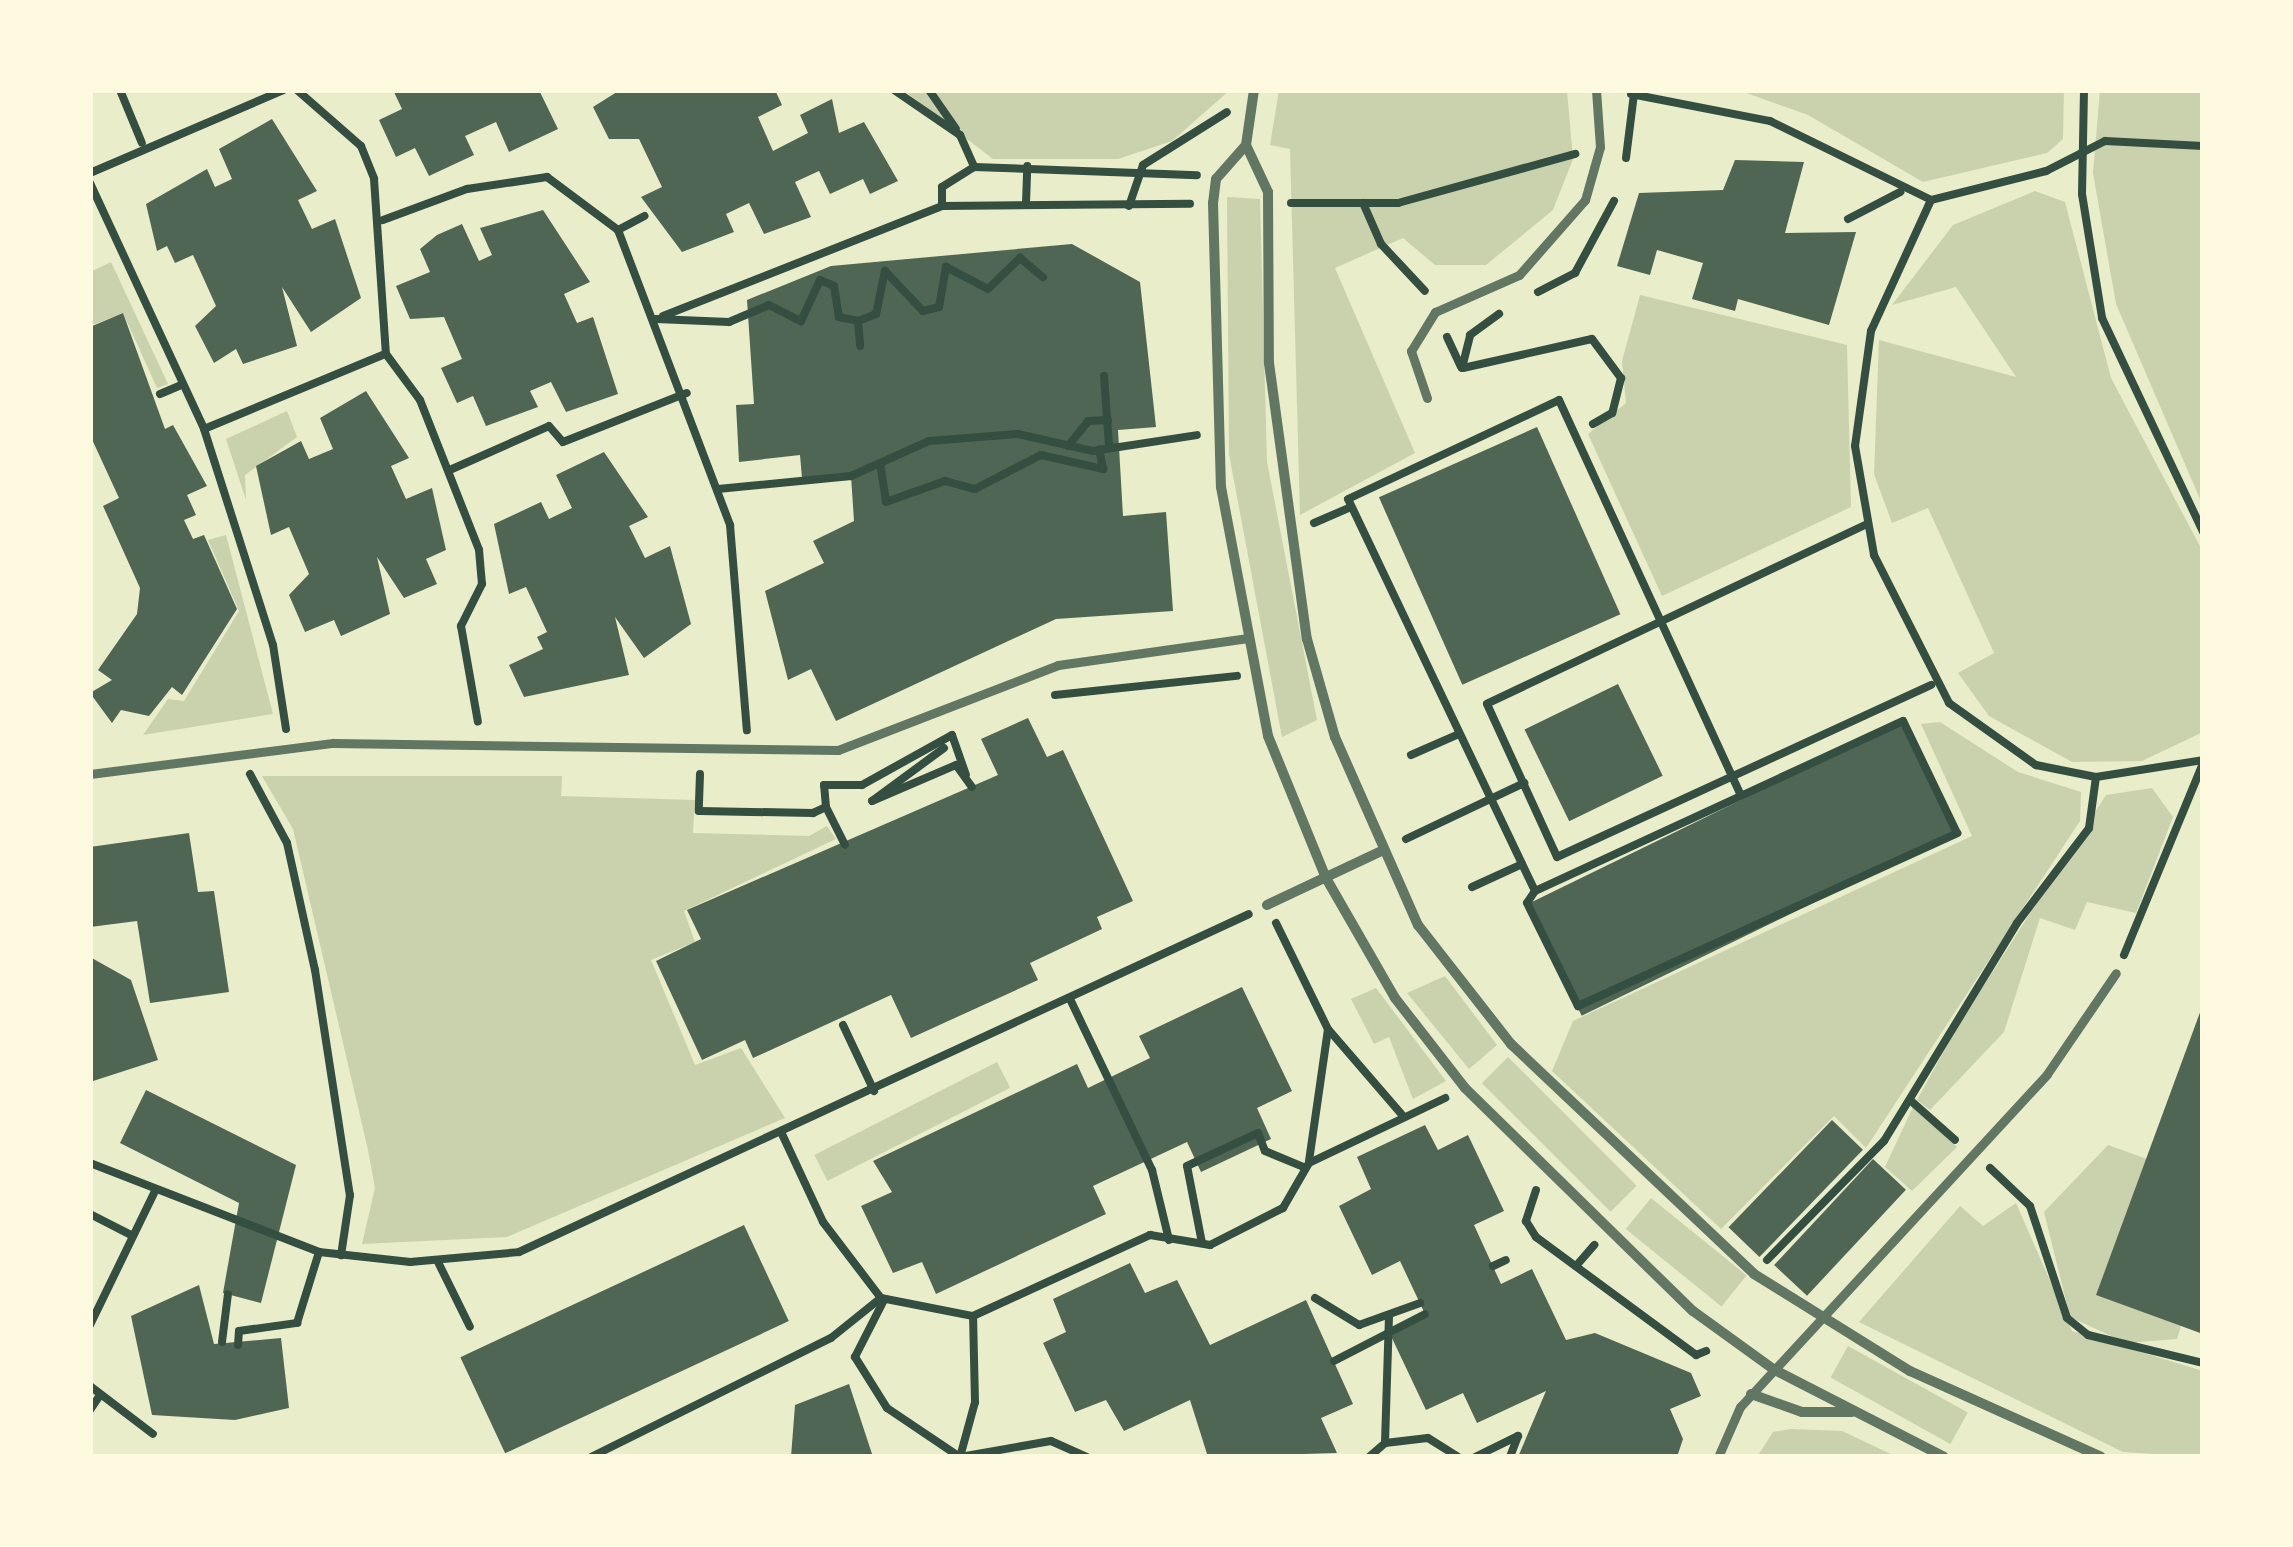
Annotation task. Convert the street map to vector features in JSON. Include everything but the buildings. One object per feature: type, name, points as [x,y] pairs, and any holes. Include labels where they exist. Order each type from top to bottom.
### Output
[{"type":"street","points":[[1253,96],[1246,145],[1268,203],[1269,363],[1307,640],[1381,851],[1418,926],[1510,1044],[1754,1274],[1815,1317],[2101,1457]]},
{"type":"street","points":[[1246,145],[1216,179],[1213,203],[1219,469],[1247,638],[1281,778],[1326,878],[1395,998],[1465,1088],[1693,1311],[1773,1369],[1944,1457]]},
{"type":"street","points":[[1267,905],[1381,851]]},
{"type":"street","points":[[1751,1394],[1802,1412],[1856,1412]]},
{"type":"lane","points":[[1426,398],[1411,351],[1436,312],[1520,275],[1559,242],[1600,147],[1596,90]]},
{"type":"lane","points":[[90,775],[289,748],[482,744],[748,753],[879,741],[1058,664],[1247,638]]},
{"type":"lane","points":[[1718,1457],[1751,1394],[1815,1317],[2047,1074],[2116,973]]},
{"type":"path","points":[[120,90],[142,143]]},
{"type":"path","points":[[90,173],[142,143],[284,90]]},
{"type":"path","points":[[298,90],[361,146],[383,220],[386,354],[452,469],[479,550],[482,584],[461,626],[482,744]]},
{"type":"path","points":[[894,90],[961,135]]},
{"type":"path","points":[[929,90],[961,135],[974,167]]},
{"type":"path","points":[[1613,90],[1770,121],[1901,191],[1931,200],[2046,171],[2080,150],[2120,139],[2203,146]]},
{"type":"path","points":[[2084,90],[2080,150],[2102,318],[2203,532]]},
{"type":"path","points":[[1129,206],[1143,165],[1253,96]]},
{"type":"path","points":[[1268,203],[1363,203],[1600,147]]},
{"type":"path","points":[[942,206],[942,187],[974,167],[1143,165],[1216,179]]},
{"type":"path","points":[[1026,203],[1027,166]]},
{"type":"path","points":[[383,220],[466,189],[547,177],[618,230],[687,393],[718,488],[736,562],[748,753]]},
{"type":"path","points":[[90,183],[204,429],[273,645],[289,748]]},
{"type":"path","points":[[1848,220],[1901,191]]},
{"type":"path","points":[[1931,200],[1871,331],[1858,393],[1865,525],[1931,685],[1998,746],[2096,778],[2202,764],[2116,973]]},
{"type":"path","points":[[656,319],[942,206],[1213,203]]},
{"type":"path","points":[[1363,203],[1381,244]]},
{"type":"path","points":[[618,230],[644,216]]},
{"type":"path","points":[[656,319],[729,322],[769,305],[801,321],[820,280],[834,286],[839,317],[858,321],[876,314],[884,272],[923,311],[939,307],[946,267],[988,289],[1020,258],[1043,278]]},
{"type":"path","points":[[858,321],[860,346]]},
{"type":"path","points":[[1462,368],[1592,339],[1621,378],[1612,412],[1593,424]]},
{"type":"path","points":[[204,429],[386,354]]},
{"type":"path","points":[[880,462],[886,502],[945,481],[975,489],[1041,454],[1103,470],[1108,420],[1104,376]]},
{"type":"path","points":[[160,394],[183,384]]},
{"type":"path","points":[[452,469],[549,426],[562,442],[687,393]]},
{"type":"path","points":[[1535,891],[1348,500],[1559,400],[1741,795]]},
{"type":"path","points":[[1068,446],[1088,421],[1108,420]]},
{"type":"path","points":[[718,488],[880,462],[929,441],[1018,434],[1068,446],[1104,447],[1191,435]]},
{"type":"path","points":[[1865,525],[1487,704],[1556,857],[1931,685]]},
{"type":"path","points":[[1038,697],[1255,675]]},
{"type":"path","points":[[1903,721],[1957,833],[1578,1006],[1527,903],[1535,891],[1741,795],[1903,721]]},
{"type":"path","points":[[966,776],[956,765],[872,801],[944,748],[952,735],[974,725]]},
{"type":"path","points":[[1411,755],[1460,734]]},
{"type":"path","points":[[952,735],[972,787]]},
{"type":"path","points":[[845,845],[826,807],[824,785],[862,785],[944,748]]},
{"type":"path","points":[[240,756],[286,843],[315,970],[350,1195],[341,1255]]},
{"type":"path","points":[[700,774],[699,812],[826,807]]},
{"type":"path","points":[[1779,1246],[1910,1100],[2089,828],[2096,778]]},
{"type":"path","points":[[1381,851],[1524,783]]},
{"type":"path","points":[[1472,887],[1522,864]]},
{"type":"path","points":[[90,1163],[154,1193],[319,1252],[438,1262],[577,1232],[1267,905],[1328,1029],[1404,1117]]},
{"type":"path","points":[[1070,999],[1152,1170],[1169,1240]]},
{"type":"path","points":[[843,1025],[874,1091]]},
{"type":"path","points":[[782,1134],[823,1222],[883,1299],[973,1316],[1150,1235],[1202,1243],[1283,1208],[1307,1165],[1328,1029]]},
{"type":"path","points":[[1202,1243],[1187,1166],[1258,1133],[1265,1150],[1307,1165],[1465,1088]]},
{"type":"path","points":[[1910,1100],[2030,1206],[2067,1318],[2088,1335],[2203,1364]]},
{"type":"path","points":[[90,1324],[154,1193]]},
{"type":"path","points":[[90,1214],[134,1236]]},
{"type":"path","points":[[1526,1221],[1696,1355]]},
{"type":"path","points":[[238,1345],[239,1331],[297,1322],[319,1252]]},
{"type":"path","points":[[1493,1266],[1506,1260]]},
{"type":"path","points":[[438,1262],[470,1327]]},
{"type":"path","points":[[222,1342],[228,1294]]},
{"type":"path","points":[[1316,1298],[1360,1325],[1420,1303]]},
{"type":"path","points":[[883,1299],[855,1358],[887,1408],[960,1457],[975,1402],[973,1316]]},
{"type":"path","points":[[591,1457],[831,1339],[883,1299]]},
{"type":"path","points":[[1334,1361],[1425,1314]]},
{"type":"path","points":[[1385,1443],[1389,1315]]},
{"type":"path","points":[[90,1386],[152,1434]]},
{"type":"path","points":[[90,1410],[100,1394]]},
{"type":"path","points":[[1481,1456],[1518,1436],[1510,1457]]},
{"type":"path","points":[[1369,1457],[1385,1443],[1428,1438],[1459,1457]]},
{"type":"path","points":[[960,1457],[1052,1442],[1087,1457]]},
{"type":"green space","points":[[903,90],[1230,90],[1172,141],[1118,159],[993,159]]},
{"type":"green space","points":[[1279,90],[1567,90],[1573,159],[1553,210],[1486,265],[1435,265],[1403,238],[1335,268],[1415,453],[1300,515],[1290,149],[1270,145]]},
{"type":"green space","points":[[1738,90],[2064,90],[2063,139],[2047,153],[1923,182],[1808,115]]},
{"type":"green space","points":[[2100,90],[2203,90],[2203,506],[2116,304],[2093,173]]},
{"type":"green space","points":[[2035,191],[2065,202],[2111,378],[2203,552],[2203,732],[2142,761],[2072,762],[1989,716],[1958,673],[1994,653],[1928,508],[1892,523],[1874,474],[1879,340],[2016,377],[1956,287],[1892,305],[1953,225]]},
{"type":"green space","points":[[1227,197],[1260,199],[1267,462],[1317,720],[1282,737],[1229,454]]},
{"type":"green space","points":[[111,262],[168,384],[157,388],[123,313],[90,326],[90,272]]},
{"type":"green space","points":[[1640,295],[1847,345],[1851,507],[1662,596],[1588,434],[1626,403],[1622,361]]},
{"type":"green space","points":[[287,411],[297,437],[245,475],[246,500],[226,439]]},
{"type":"green space","points":[[226,535],[273,714],[143,735],[168,699],[184,701],[239,611],[208,540]]},
{"type":"green space","points":[[1940,722],[2018,772],[2081,792],[2080,821],[1866,1148],[1834,1116],[1721,1229],[1552,1071],[1573,1021],[1972,836],[1921,724]]},
{"type":"green space","points":[[262,776],[562,776],[561,796],[695,800],[693,833],[809,836],[827,826],[836,839],[684,911],[695,942],[651,960],[695,1065],[741,1048],[785,1118],[507,1237],[362,1244],[375,1188],[368,1150],[293,829]]},
{"type":"green space","points":[[2152,788],[2173,817],[2136,913],[2087,902],[2075,930],[2040,918],[2004,1032],[1930,1110],[1917,1100],[1956,1029],[2106,795]]},
{"type":"green space","points":[[1445,976],[1497,1045],[1469,1069],[1407,993]]},
{"type":"green space","points":[[1376,988],[1446,1081],[1413,1099],[1389,1037],[1374,1044],[1351,999]]},
{"type":"green space","points":[[1508,1057],[1637,1186],[1611,1212],[1482,1083]]},
{"type":"green space","points":[[997,1062],[1010,1088],[828,1181],[814,1155]]},
{"type":"green space","points":[[1913,1107],[1957,1147],[1912,1191],[1885,1167]]},
{"type":"green space","points":[[2108,1145],[2147,1159],[2097,1295],[2181,1326],[2177,1339],[2126,1343],[2070,1317],[2044,1212]]},
{"type":"green space","points":[[1651,1198],[1747,1275],[1721,1306],[1626,1229]]},
{"type":"green space","points":[[2016,1203],[2072,1331],[2203,1371],[2203,1457],[2123,1452],[1859,1322],[1960,1206],[1983,1226]]},
{"type":"green space","points":[[1848,1346],[1968,1412],[1950,1444],[1831,1377]]},
{"type":"green space","points":[[1842,1431],[1897,1457],[1757,1457],[1773,1432]]}]
